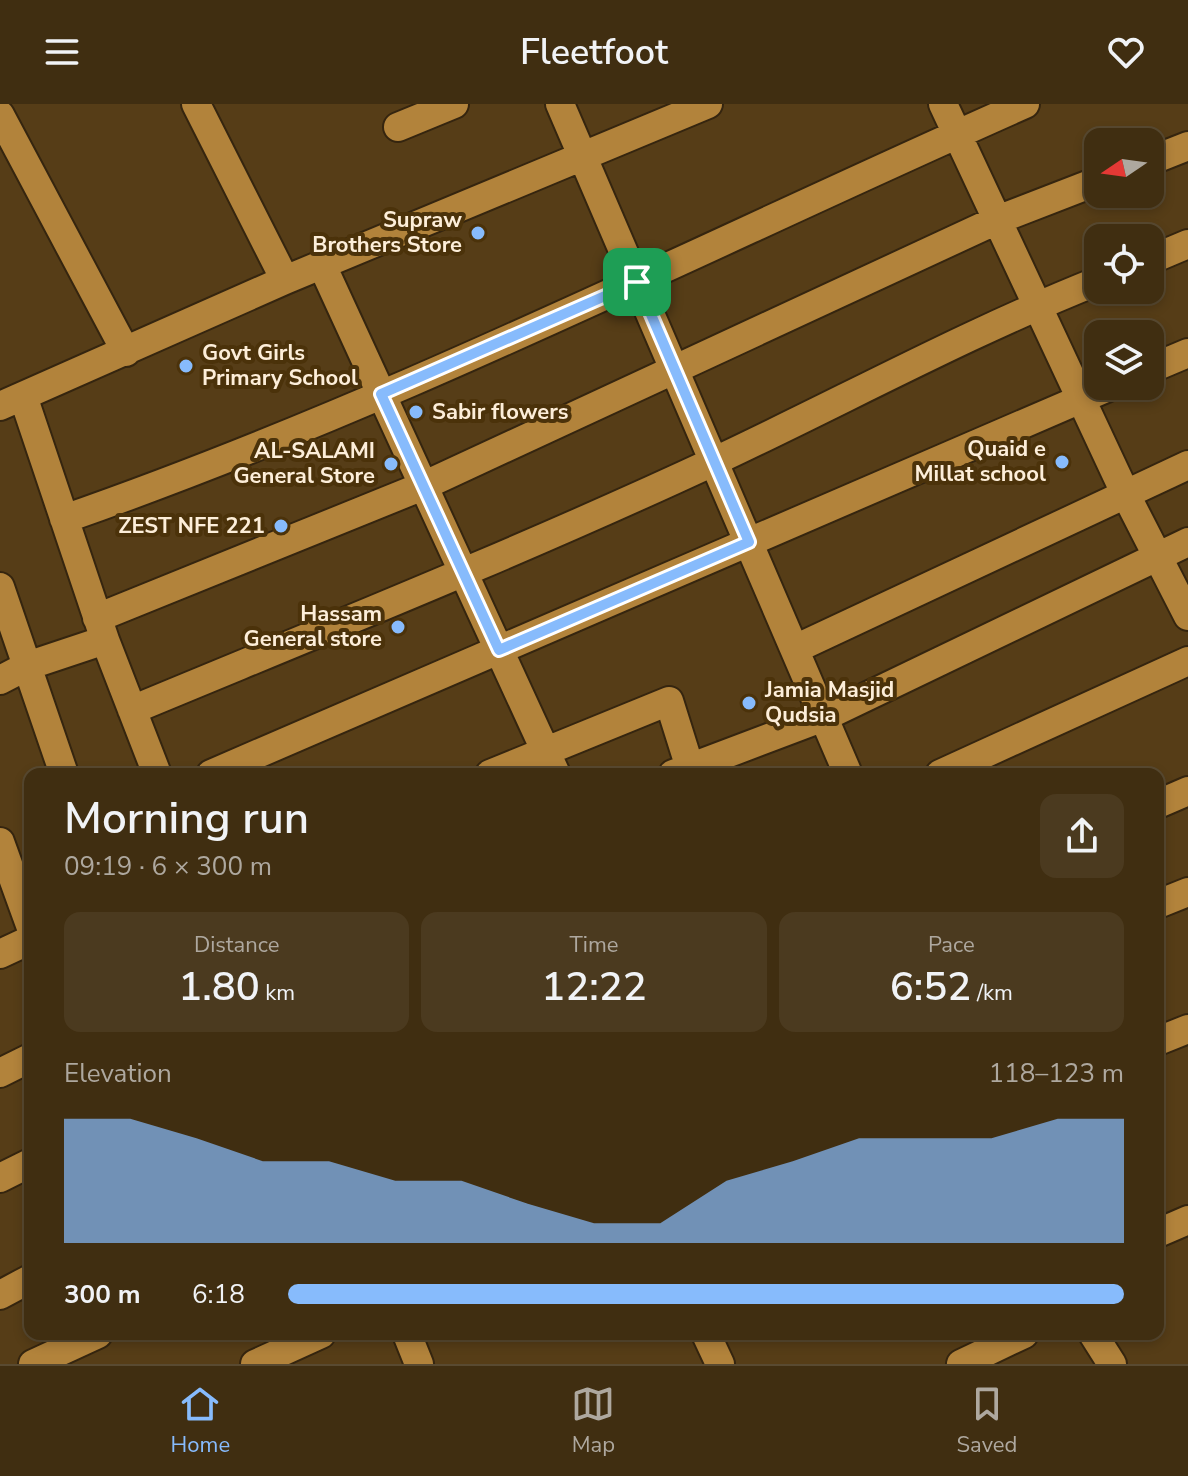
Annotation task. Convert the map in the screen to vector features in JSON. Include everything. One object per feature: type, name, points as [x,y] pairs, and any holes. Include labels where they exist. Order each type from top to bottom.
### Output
[{"type":"street","points":[[196,104],[285,280]]},
{"type":"street","points":[[398,127],[454,104]]},
{"type":"street","points":[[560,104],[845,768]]},
{"type":"street","points":[[155,768],[101,629],[64,519],[11,401],[285,280],[584,159],[708,104]]},
{"type":"street","points":[[943,104],[1125,493],[1188,616]]},
{"type":"street","points":[[64,519],[198,472],[381,394],[637,282],[1025,104]]},
{"type":"street","points":[[0,115],[126,352]]},
{"type":"street","points":[[1164,155],[1188,146]]},
{"type":"street","points":[[0,680],[101,629],[423,486],[997,220],[1084,186]]},
{"type":"street","points":[[1164,254],[1188,244]]},
{"type":"street","points":[[322,265],[550,763]]},
{"type":"street","points":[[132,710],[463,573],[714,461],[1037,305],[1084,287]]},
{"type":"street","points":[[1164,363],[1188,353]]},
{"type":"street","points":[[225,768],[1084,398]]},
{"type":"street","points":[[795,649],[1188,465]]},
{"type":"street","points":[[689,768],[824,717],[1188,542]]},
{"type":"street","points":[[0,587],[62,768]]},
{"type":"street","points":[[953,768],[1188,661]]},
{"type":"street","points":[[523,768],[550,763],[669,701],[680,768]]},
{"type":"street","points":[[1164,801],[1188,791]]},
{"type":"street","points":[[0,842],[24,908]]},
{"type":"street","points":[[1164,902],[1188,892]]},
{"type":"street","points":[[0,954],[24,943]]},
{"type":"street","points":[[1164,1039],[1188,1029]]},
{"type":"street","points":[[0,1073],[24,1061]]},
{"type":"street","points":[[0,1178],[24,1166]]},
{"type":"street","points":[[1164,1230],[1188,1220]]},
{"type":"street","points":[[0,1295],[24,1282]]},
{"type":"street","points":[[33,1364],[85,1340]]},
{"type":"street","points":[[255,1364],[308,1340]]},
{"type":"street","points":[[409,1340],[419,1364]]},
{"type":"street","points":[[709,1340],[720,1364]]},
{"type":"street","points":[[961,1364],[1011,1340]]},
{"type":"street","points":[[1097,1340],[1112,1364]]},
{"type":"place","name":"Supraw Brothers Store","points":[[478,233]]},
{"type":"place","name":"Govt Girls Primary School","points":[[186,366]]},
{"type":"place","name":"Sabir flowers","points":[[416,412]]},
{"type":"place","name":"Quaid e Millat school","points":[[1062,462]]},
{"type":"place","name":"AL-SALAMI General Store","points":[[391,464]]},
{"type":"place","name":"ZEST NFE 221","points":[[281,526]]},
{"type":"place","name":"Hassam General store","points":[[398,627]]},
{"type":"place","name":"Jamia Masjid Qudsia","points":[[749,703]]},
{"type":"route","points":[[637,282],[749,542],[499,650],[381,394],[637,282]]}]
